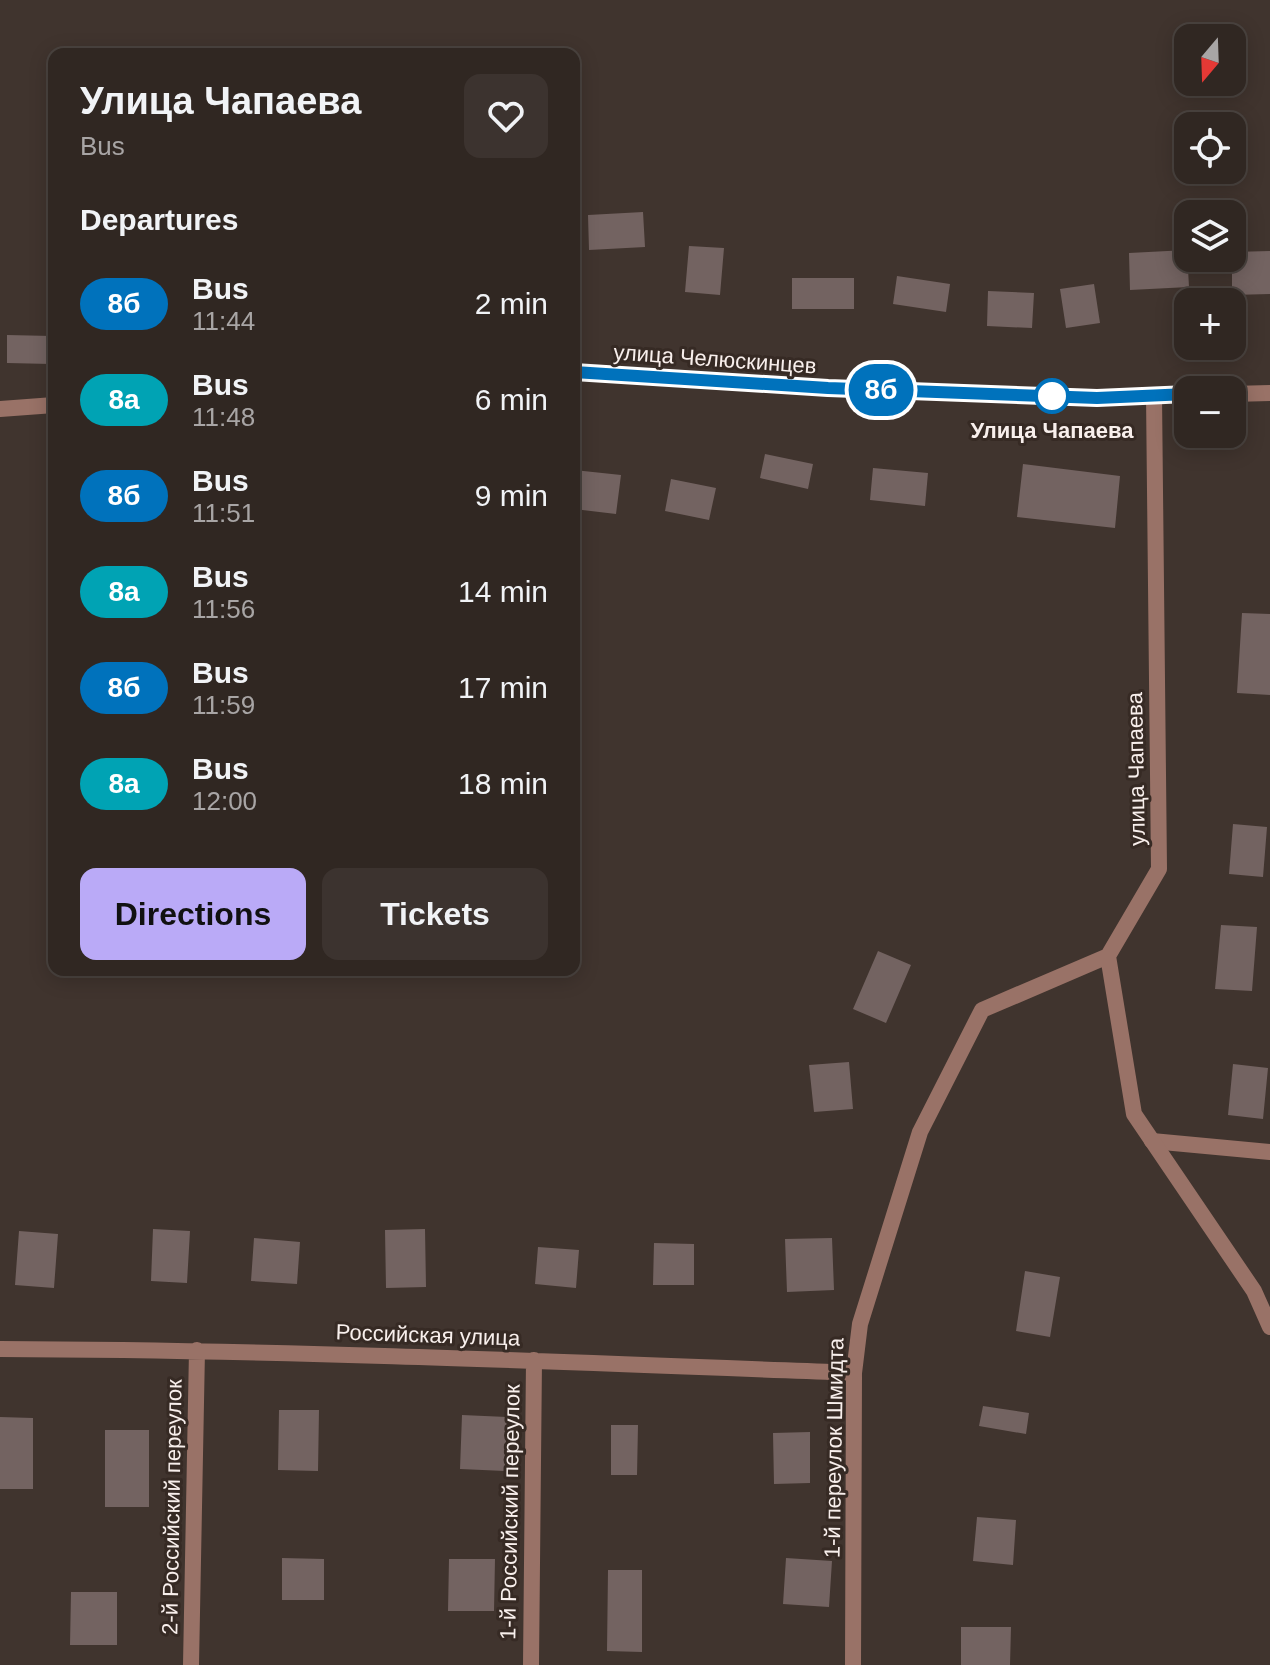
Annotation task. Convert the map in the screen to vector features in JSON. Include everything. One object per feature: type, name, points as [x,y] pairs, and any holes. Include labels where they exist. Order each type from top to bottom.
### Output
[{"type":"street","name":"улица Челюскинцев","points":[[580,372],[828,388],[1097,398],[1174,394]]},
{"type":"street","points":[[1246,394],[1270,393]]},
{"type":"street","name":"улица Чапаева","points":[[1108,956],[1159,869],[1154,395]]},
{"type":"street","points":[[0,409],[48,405]]},
{"type":"street","points":[[1108,956],[1134,1114],[1254,1291],[1270,1327]]},
{"type":"street","name":"1-й переулок Шмидта","points":[[853,1665],[854,1373],[860,1324],[920,1132],[982,1010],[1108,956]]},
{"type":"street","points":[[1152,1141],[1270,1152]]},
{"type":"street","name":"Российская улица","points":[[0,1349],[197,1350],[854,1373]]},
{"type":"street","name":"2-й Российский переулок","points":[[191,1665],[197,1350]]},
{"type":"street","name":"1-й Российский переулок","points":[[531,1665],[534,1360]]},
{"type":"building","points":[[643,212],[645,247],[589,250],[588,215]]},
{"type":"building","points":[[689,246],[724,248],[720,295],[685,292]]},
{"type":"building","points":[[1174,251],[1174,272],[1188,272],[1189,287],[1130,290],[1129,253]]},
{"type":"building","points":[[1270,251],[1270,294],[1246,295],[1246,288],[1232,288],[1232,272],[1246,272],[1246,252]]},
{"type":"building","points":[[897,276],[950,284],[946,312],[893,304]]},
{"type":"building","points":[[792,278],[854,278],[854,309],[792,309]]},
{"type":"building","points":[[1094,284],[1100,323],[1066,328],[1060,289]]},
{"type":"building","points":[[988,291],[1034,293],[1032,328],[987,326]]},
{"type":"building","points":[[7,335],[48,336],[48,364],[7,363]]},
{"type":"building","points":[[765,454],[813,464],[808,489],[760,478]]},
{"type":"building","points":[[1023,464],[1120,476],[1115,528],[1017,517]]},
{"type":"building","points":[[873,468],[928,473],[925,506],[870,500]]},
{"type":"building","points":[[580,471],[621,475],[616,514],[580,510]]},
{"type":"building","points":[[671,479],[716,488],[709,520],[665,511]]},
{"type":"building","points":[[1242,613],[1270,614],[1270,695],[1237,693]]},
{"type":"building","points":[[1233,824],[1267,827],[1263,877],[1229,874]]},
{"type":"building","points":[[1221,925],[1257,927],[1252,991],[1215,989]]},
{"type":"building","points":[[878,951],[911,965],[886,1023],[853,1009]]},
{"type":"building","points":[[849,1062],[853,1109],[814,1112],[809,1065]]},
{"type":"building","points":[[1233,1064],[1268,1068],[1263,1119],[1228,1115]]},
{"type":"building","points":[[153,1229],[190,1231],[187,1283],[151,1281]]},
{"type":"building","points":[[425,1229],[426,1287],[386,1288],[385,1230]]},
{"type":"building","points":[[19,1231],[58,1234],[54,1288],[15,1285]]},
{"type":"building","points":[[254,1238],[300,1242],[297,1284],[251,1281]]},
{"type":"building","points":[[832,1238],[834,1290],[787,1292],[785,1239]]},
{"type":"building","points":[[654,1243],[694,1244],[694,1285],[653,1285]]},
{"type":"building","points":[[538,1247],[579,1250],[576,1288],[535,1284]]},
{"type":"building","points":[[1025,1271],[1060,1277],[1050,1337],[1016,1331]]},
{"type":"building","points":[[983,1406],[1029,1413],[1026,1434],[979,1426]]},
{"type":"building","points":[[279,1410],[319,1410],[318,1471],[278,1470]]},
{"type":"building","points":[[462,1415],[507,1417],[505,1471],[460,1469]]},
{"type":"building","points":[[0,1417],[33,1418],[33,1489],[0,1489]]},
{"type":"building","points":[[611,1425],[638,1425],[637,1475],[611,1475]]},
{"type":"building","points":[[105,1430],[149,1430],[149,1507],[105,1507]]},
{"type":"building","points":[[810,1432],[810,1483],[774,1484],[773,1433]]},
{"type":"building","points":[[977,1517],[1016,1520],[1013,1565],[973,1561]]},
{"type":"building","points":[[282,1558],[324,1559],[324,1600],[282,1600]]},
{"type":"building","points":[[786,1558],[832,1561],[829,1607],[783,1604]]},
{"type":"building","points":[[449,1559],[495,1559],[494,1611],[448,1611]]},
{"type":"building","points":[[608,1570],[642,1570],[642,1652],[607,1651]]},
{"type":"building","points":[[71,1592],[117,1592],[117,1645],[70,1645]]},
{"type":"building","points":[[961,1627],[1011,1627],[1010,1665],[961,1665]]},
{"type":"bus line","name":"8б","points":[[580,372],[828,388],[1097,398],[1174,394]]},
{"type":"place","name":"Улица Чапаева","points":[[1052,396]]}]
